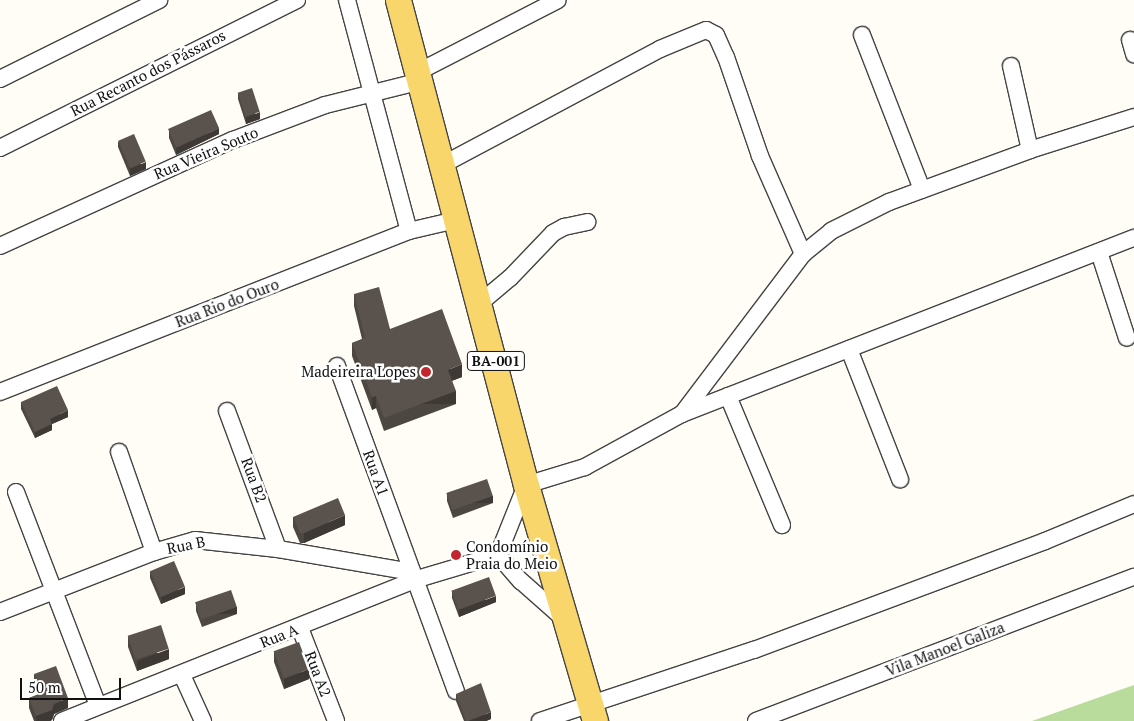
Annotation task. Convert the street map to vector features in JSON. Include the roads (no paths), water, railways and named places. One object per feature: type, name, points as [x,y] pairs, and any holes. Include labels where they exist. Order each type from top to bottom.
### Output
[{"type":"main road","name":"BA-001","points":[[398,0],[480,303],[526,485],[569,624],[593,713]]},
{"type":"street","points":[[0,80],[159,0]]},
{"type":"street","name":"Rua Recanto dos Pássaros","points":[[0,148],[297,0]]},
{"type":"street","points":[[347,0],[369,92],[408,232]]},
{"type":"street","name":"Rua Vieira Souto","points":[[0,246],[233,140],[369,92],[419,77],[558,0]]},
{"type":"street","points":[[442,164],[653,52],[706,30],[716,35],[726,56],[760,156],[803,254]]},
{"type":"street","points":[[862,35],[922,190]]},
{"type":"street","points":[[1011,66],[1030,150]]},
{"type":"street","points":[[682,414],[803,254],[837,228],[889,202],[1030,150],[1134,117]]},
{"type":"street","name":"Rua Rio do Ouro","points":[[0,392],[408,232],[456,220]]},
{"type":"street","points":[[480,303],[510,278],[552,233],[564,227],[587,222]]},
{"type":"street","points":[[569,624],[521,581],[498,555],[526,485],[585,467],[682,414],[1134,238]]},
{"type":"street","points":[[1098,252],[1127,338]]},
{"type":"street","points":[[849,349],[900,479]]},
{"type":"street","name":"Rua A1","points":[[338,366],[412,576],[456,691]]},
{"type":"street","points":[[728,396],[782,525]]},
{"type":"street","name":"Rua B2","points":[[226,411],[278,549]]},
{"type":"street","points":[[119,452],[154,552]]},
{"type":"street","points":[[16,492],[56,591],[98,706]]},
{"type":"street","points":[[540,721],[593,713],[754,650],[1045,541],[1134,504]]},
{"type":"street","name":"Rua B","points":[[0,612],[154,552],[206,539],[278,549],[412,576]]},
{"type":"street","name":"Rua A","points":[[65,720],[300,628],[412,576],[498,555]]},
{"type":"street","name":"Vila Manoel Galiza","points":[[756,721],[1134,577]]},
{"type":"street","name":"Rua A2","points":[[300,628],[336,721]]},
{"type":"street","points":[[182,675],[202,721]]},
{"type":"place","name":"Madeireira Lopes","points":[[426,372]]},
{"type":"place","name":"Condomínio Praia do Meio","points":[[456,555]]}]
